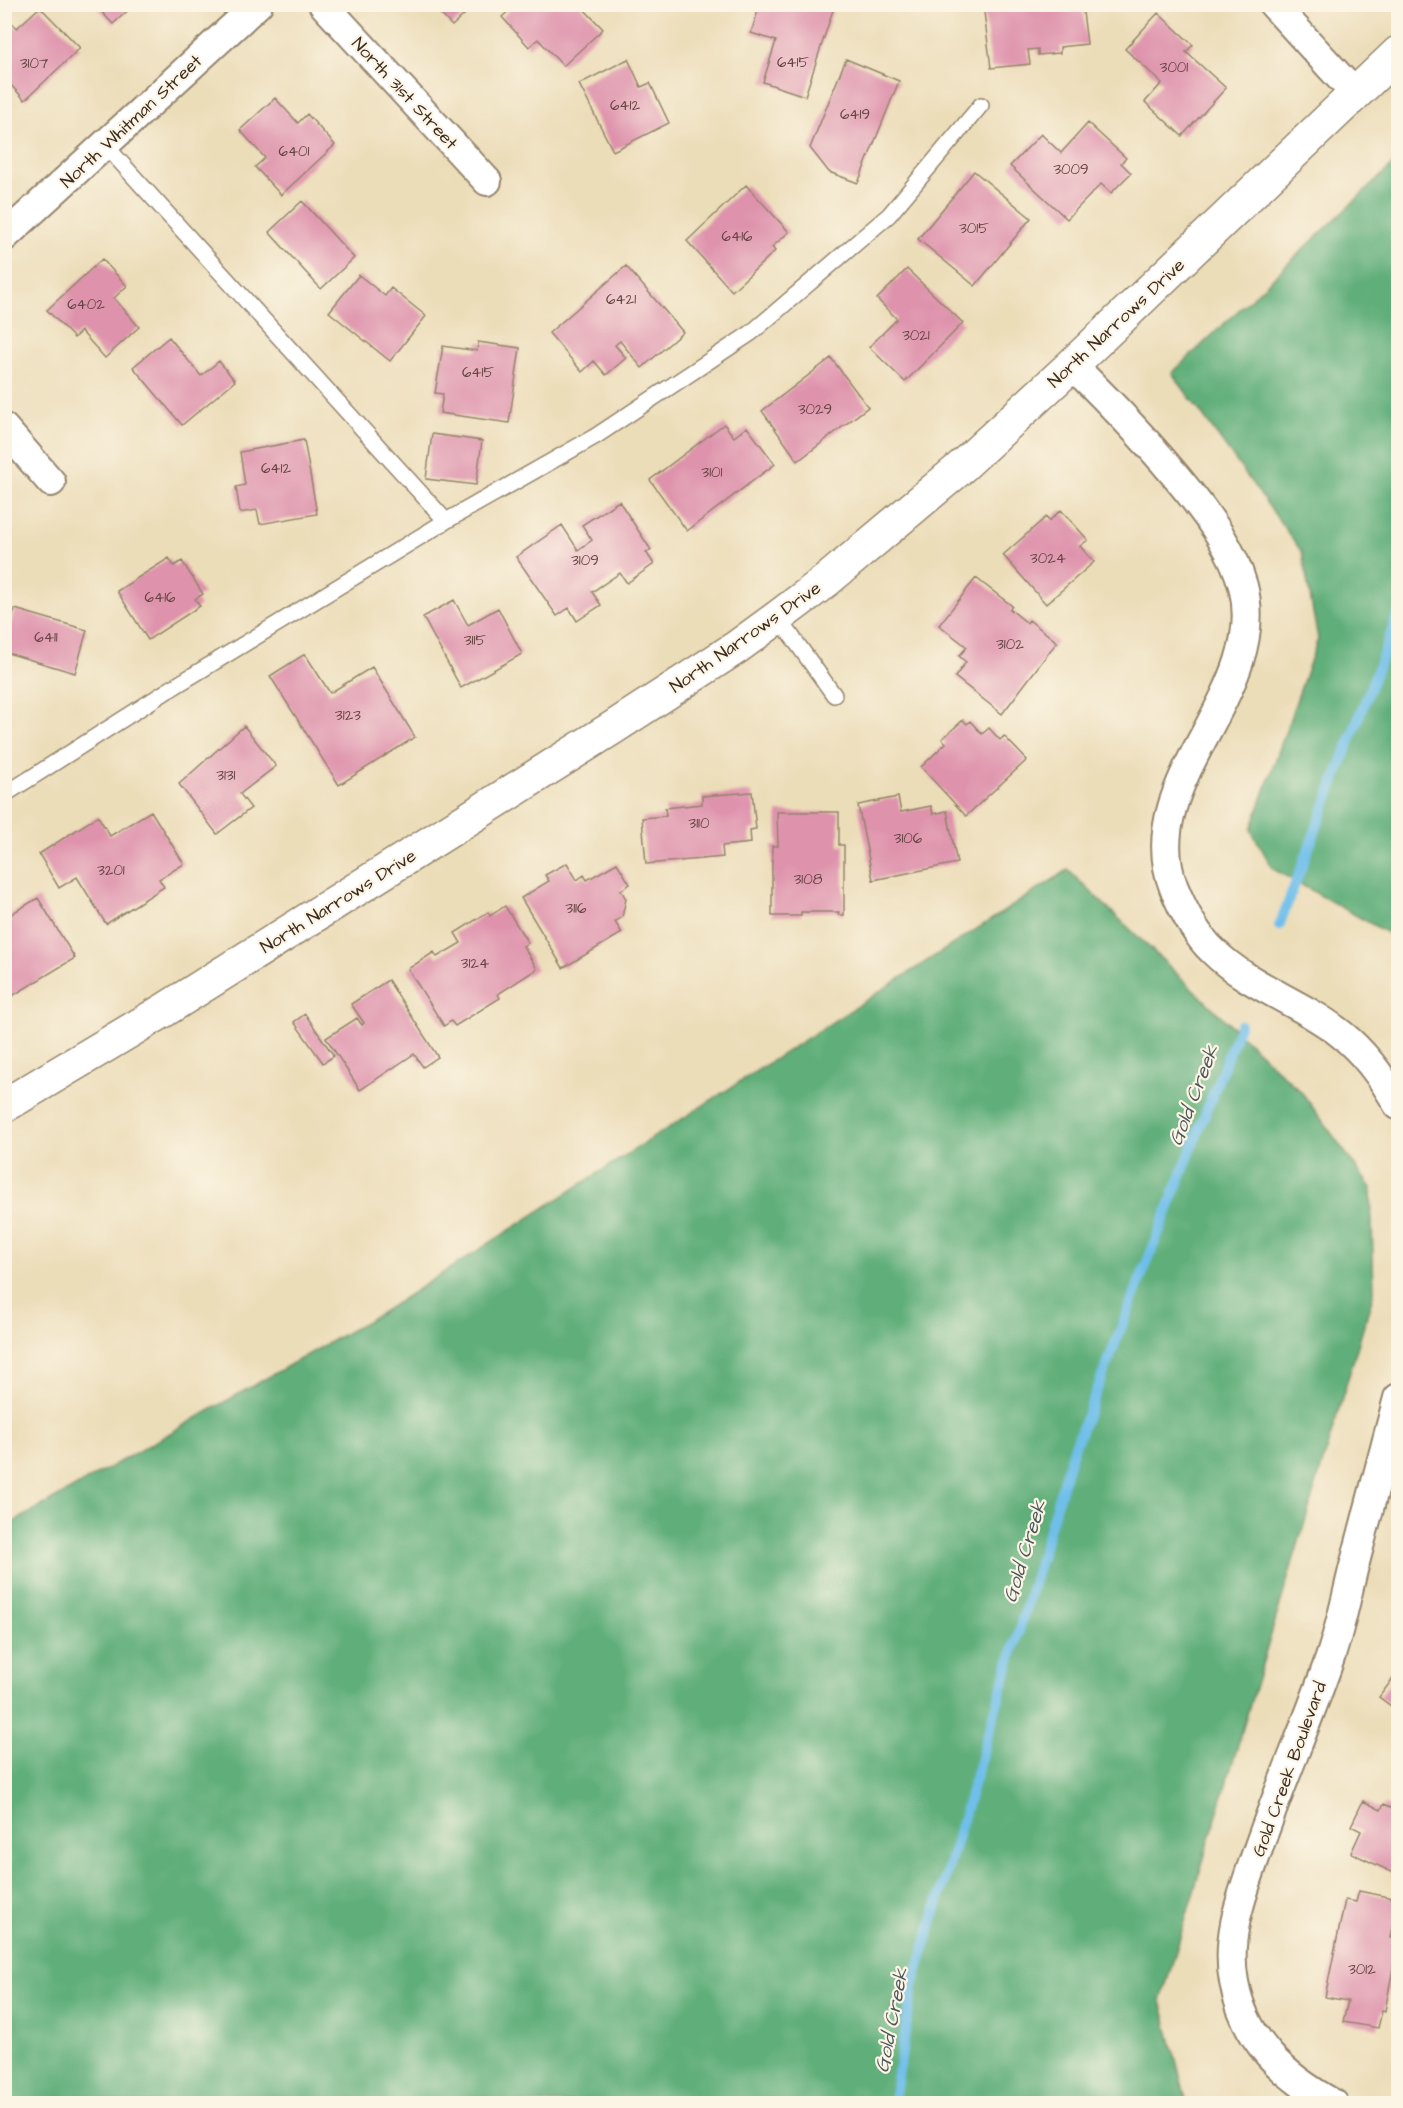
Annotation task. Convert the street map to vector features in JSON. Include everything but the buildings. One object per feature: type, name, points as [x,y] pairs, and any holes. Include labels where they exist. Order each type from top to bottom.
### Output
[{"type":"street","name":"North Whitman Street","points":[[4,237],[258,4]]},
{"type":"street","name":"North 31st Street","points":[[323,4],[487,180]]},
{"type":"street","points":[[1273,4],[1356,95]]},
{"type":"street","name":"North Narrows Drive","points":[[4,1106],[164,1011],[614,728],[737,647],[826,580],[958,470],[1072,365],[1398,53]]},
{"type":"street","points":[[1072,365],[1119,411],[1199,506],[1228,547],[1243,585],[1247,606],[1240,658],[1226,694],[1175,795],[1168,831],[1167,859],[1174,887],[1192,925],[1212,951],[1234,968],[1339,1032],[1356,1046],[1377,1070],[1398,1105]]},
{"type":"street","points":[[4,428],[51,482]]},
{"type":"street","name":"Gold Creek Boulevard","points":[[1334,2103],[1311,2091],[1284,2072],[1264,2050],[1252,2032],[1240,2004],[1234,1982],[1232,1940],[1236,1914],[1331,1656],[1398,1398]]},
{"type":"lane","points":[[4,795],[167,691],[447,521],[596,436],[751,333],[889,215],[981,105]]},
{"type":"lane","points":[[105,145],[447,521]]},
{"type":"lane","points":[[778,616],[834,694]]},
{"type":"green space","points":[[1398,160],[1398,939],[1273,869],[1251,830],[1318,639],[1302,552],[1172,373]]},
{"type":"green space","points":[[1068,870],[1303,1094],[1371,1188],[1374,1292],[1161,2001],[1187,2103],[5,2103],[5,1527],[381,1313]]},
{"type":"waterway","name":"Gold Creek","points":[[1279,926],[1398,615]]},
{"type":"waterway","name":"Gold Creek","points":[[893,2104],[913,1986],[1071,1456],[1240,1025]]}]
